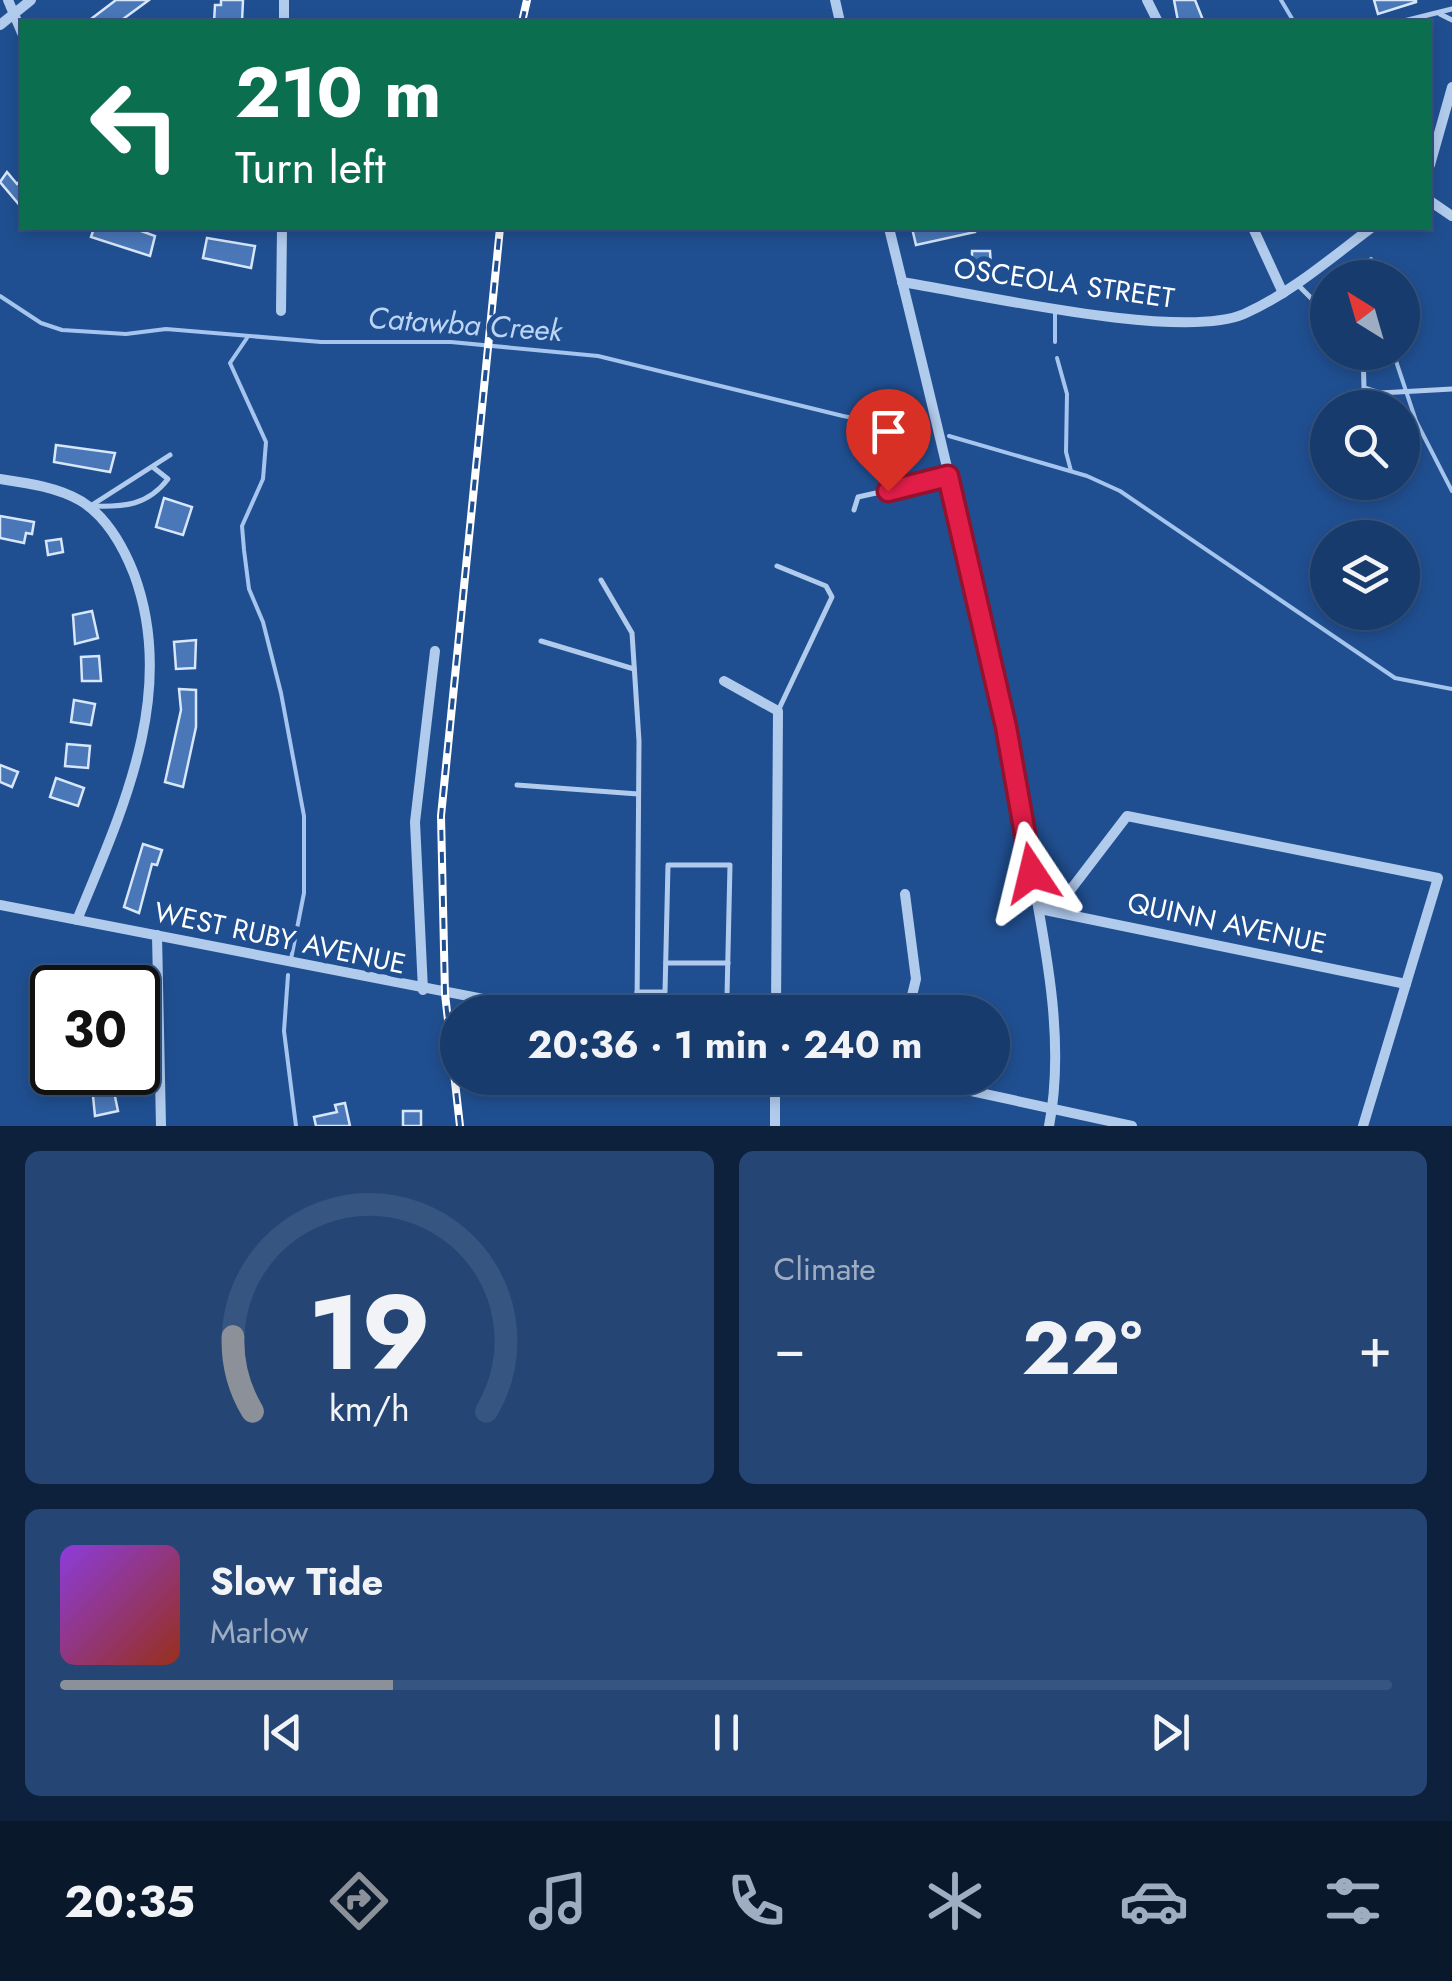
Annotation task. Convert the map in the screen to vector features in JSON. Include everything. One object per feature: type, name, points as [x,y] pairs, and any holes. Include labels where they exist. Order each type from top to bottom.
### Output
[{"type":"street","points":[[8,0],[20,24]]},
{"type":"street","points":[[0,25],[31,0]]},
{"type":"street","points":[[1432,158],[1452,87]]},
{"type":"street","points":[[281,311],[282,230]]},
{"type":"street","points":[[889,230],[1006,727],[1039,910],[1050,1003],[1049,1126]]},
{"type":"street","points":[[1254,230],[1283,293]]},
{"type":"street","name":"OSCEOLA STREET","points":[[902,282],[1176,323],[1208,324],[1242,315],[1283,293],[1368,230]]},
{"type":"street","points":[[0,479],[64,492],[89,506],[112,530],[140,590],[151,651],[136,765],[77,920]]},
{"type":"street","points":[[424,990],[415,822],[436,651]]},
{"type":"street","points":[[724,681],[778,710],[776,995]]},
{"type":"street","points":[[1039,910],[1062,900],[1127,816],[1438,878],[1363,1126]]},
{"type":"street","points":[[905,894],[916,979],[912,995]]},
{"type":"street","name":"WEST RUBY AVENUE","points":[[0,905],[445,995]]},
{"type":"street","name":"QUINN AVENUE","points":[[1039,910],[1065,911],[1406,984]]},
{"type":"street","points":[[157,935],[161,1126]]},
{"type":"street","points":[[775,1126],[776,1095]]},
{"type":"street","points":[[986,1095],[1132,1126]]},
{"type":"lane","points":[[1408,20],[1452,10]]},
{"type":"lane","points":[[1437,13],[1452,20]]},
{"type":"lane","points":[[1296,283],[1310,297]]},
{"type":"lane","points":[[1364,370],[1364,388],[1391,392],[1452,390]]},
{"type":"lane","points":[[89,506],[170,455]]},
{"type":"lane","points":[[89,506],[135,505],[152,497],[168,479],[154,468]]},
{"type":"lane","points":[[854,510],[858,496],[948,476]]},
{"type":"lane","points":[[777,566],[826,586],[832,597],[817,637],[778,710]]},
{"type":"lane","points":[[601,580],[632,633],[638,794],[637,992],[665,992],[668,865],[730,865],[727,995]]},
{"type":"lane","points":[[541,642],[634,668]]},
{"type":"lane","points":[[517,785],[638,794]]},
{"type":"lane","points":[[666,963],[728,963]]},
{"type":"building","points":[[116,0],[149,0],[122,20],[90,20]]},
{"type":"building","points":[[221,0],[243,0],[242,20],[214,20],[215,5],[221,5]]},
{"type":"building","points":[[1174,0],[1195,0],[1203,20],[1178,20]]},
{"type":"building","points":[[1374,0],[1416,0],[1416,2],[1378,14]]},
{"type":"building","points":[[7,172],[17,184],[20,181],[20,206],[0,182]]},
{"type":"building","points":[[93,230],[138,230],[155,236],[150,256],[91,237]]},
{"type":"building","points":[[912,230],[975,230],[975,232],[916,245]]},
{"type":"building","points":[[207,238],[255,246],[251,268],[203,258]]},
{"type":"building","points":[[972,251],[990,251],[991,268],[972,268]]},
{"type":"building","points":[[56,445],[115,453],[110,472],[54,462]]},
{"type":"building","points":[[164,498],[192,507],[183,535],[156,527]]},
{"type":"building","points":[[0,516],[34,522],[32,534],[26,533],[24,543],[0,538]]},
{"type":"building","points":[[61,539],[63,552],[48,555],[46,541]]},
{"type":"building","points":[[92,611],[98,638],[75,644],[73,615]]},
{"type":"building","points":[[196,640],[195,668],[176,669],[174,642]]},
{"type":"building","points":[[99,656],[101,681],[82,681],[81,657]]},
{"type":"building","points":[[179,689],[196,690],[196,727],[183,787],[165,782],[181,710]]},
{"type":"building","points":[[74,700],[95,704],[91,725],[71,722]]},
{"type":"building","points":[[67,744],[90,746],[88,768],[65,766]]},
{"type":"building","points":[[0,765],[18,772],[12,787],[0,782]]},
{"type":"building","points":[[56,778],[84,788],[78,806],[50,797]]},
{"type":"building","points":[[143,844],[162,850],[157,865],[152,864],[139,913],[124,907]]},
{"type":"building","points":[[93,1095],[115,1095],[118,1111],[95,1116]]},
{"type":"building","points":[[345,1103],[350,1126],[316,1126],[314,1117],[337,1112],[335,1105]]},
{"type":"building","points":[[403,1111],[421,1111],[421,1126],[403,1126]]},
{"type":"waterway","points":[[1281,0],[1293,20]]},
{"type":"waterway","name":"Catawba Creek","points":[[0,296],[41,323],[62,330],[126,334],[166,329],[321,342],[451,342],[598,356],[843,416],[927,432]]},
{"type":"waterway","points":[[1055,313],[1055,342]]},
{"type":"waterway","points":[[247,338],[230,363],[266,442],[263,479],[242,526],[244,550],[249,589],[263,622],[281,693],[304,816],[304,893],[291,959]]},
{"type":"waterway","points":[[1057,358],[1067,394],[1066,452],[1071,471]]},
{"type":"waterway","points":[[1399,370],[1416,421],[1452,491]]},
{"type":"waterway","name":"Catawba Creek","points":[[949,436],[1087,476],[1120,491],[1395,678],[1452,689]]},
{"type":"waterway","points":[[288,975],[284,1031],[296,1126]]},
{"type":"railway","points":[[522,20],[527,0]]},
{"type":"railway","points":[[460,1126],[445,994],[441,816],[500,230]]},
{"type":"route","points":[[888,491],[948,476],[1006,727],[1032,873]]}]
